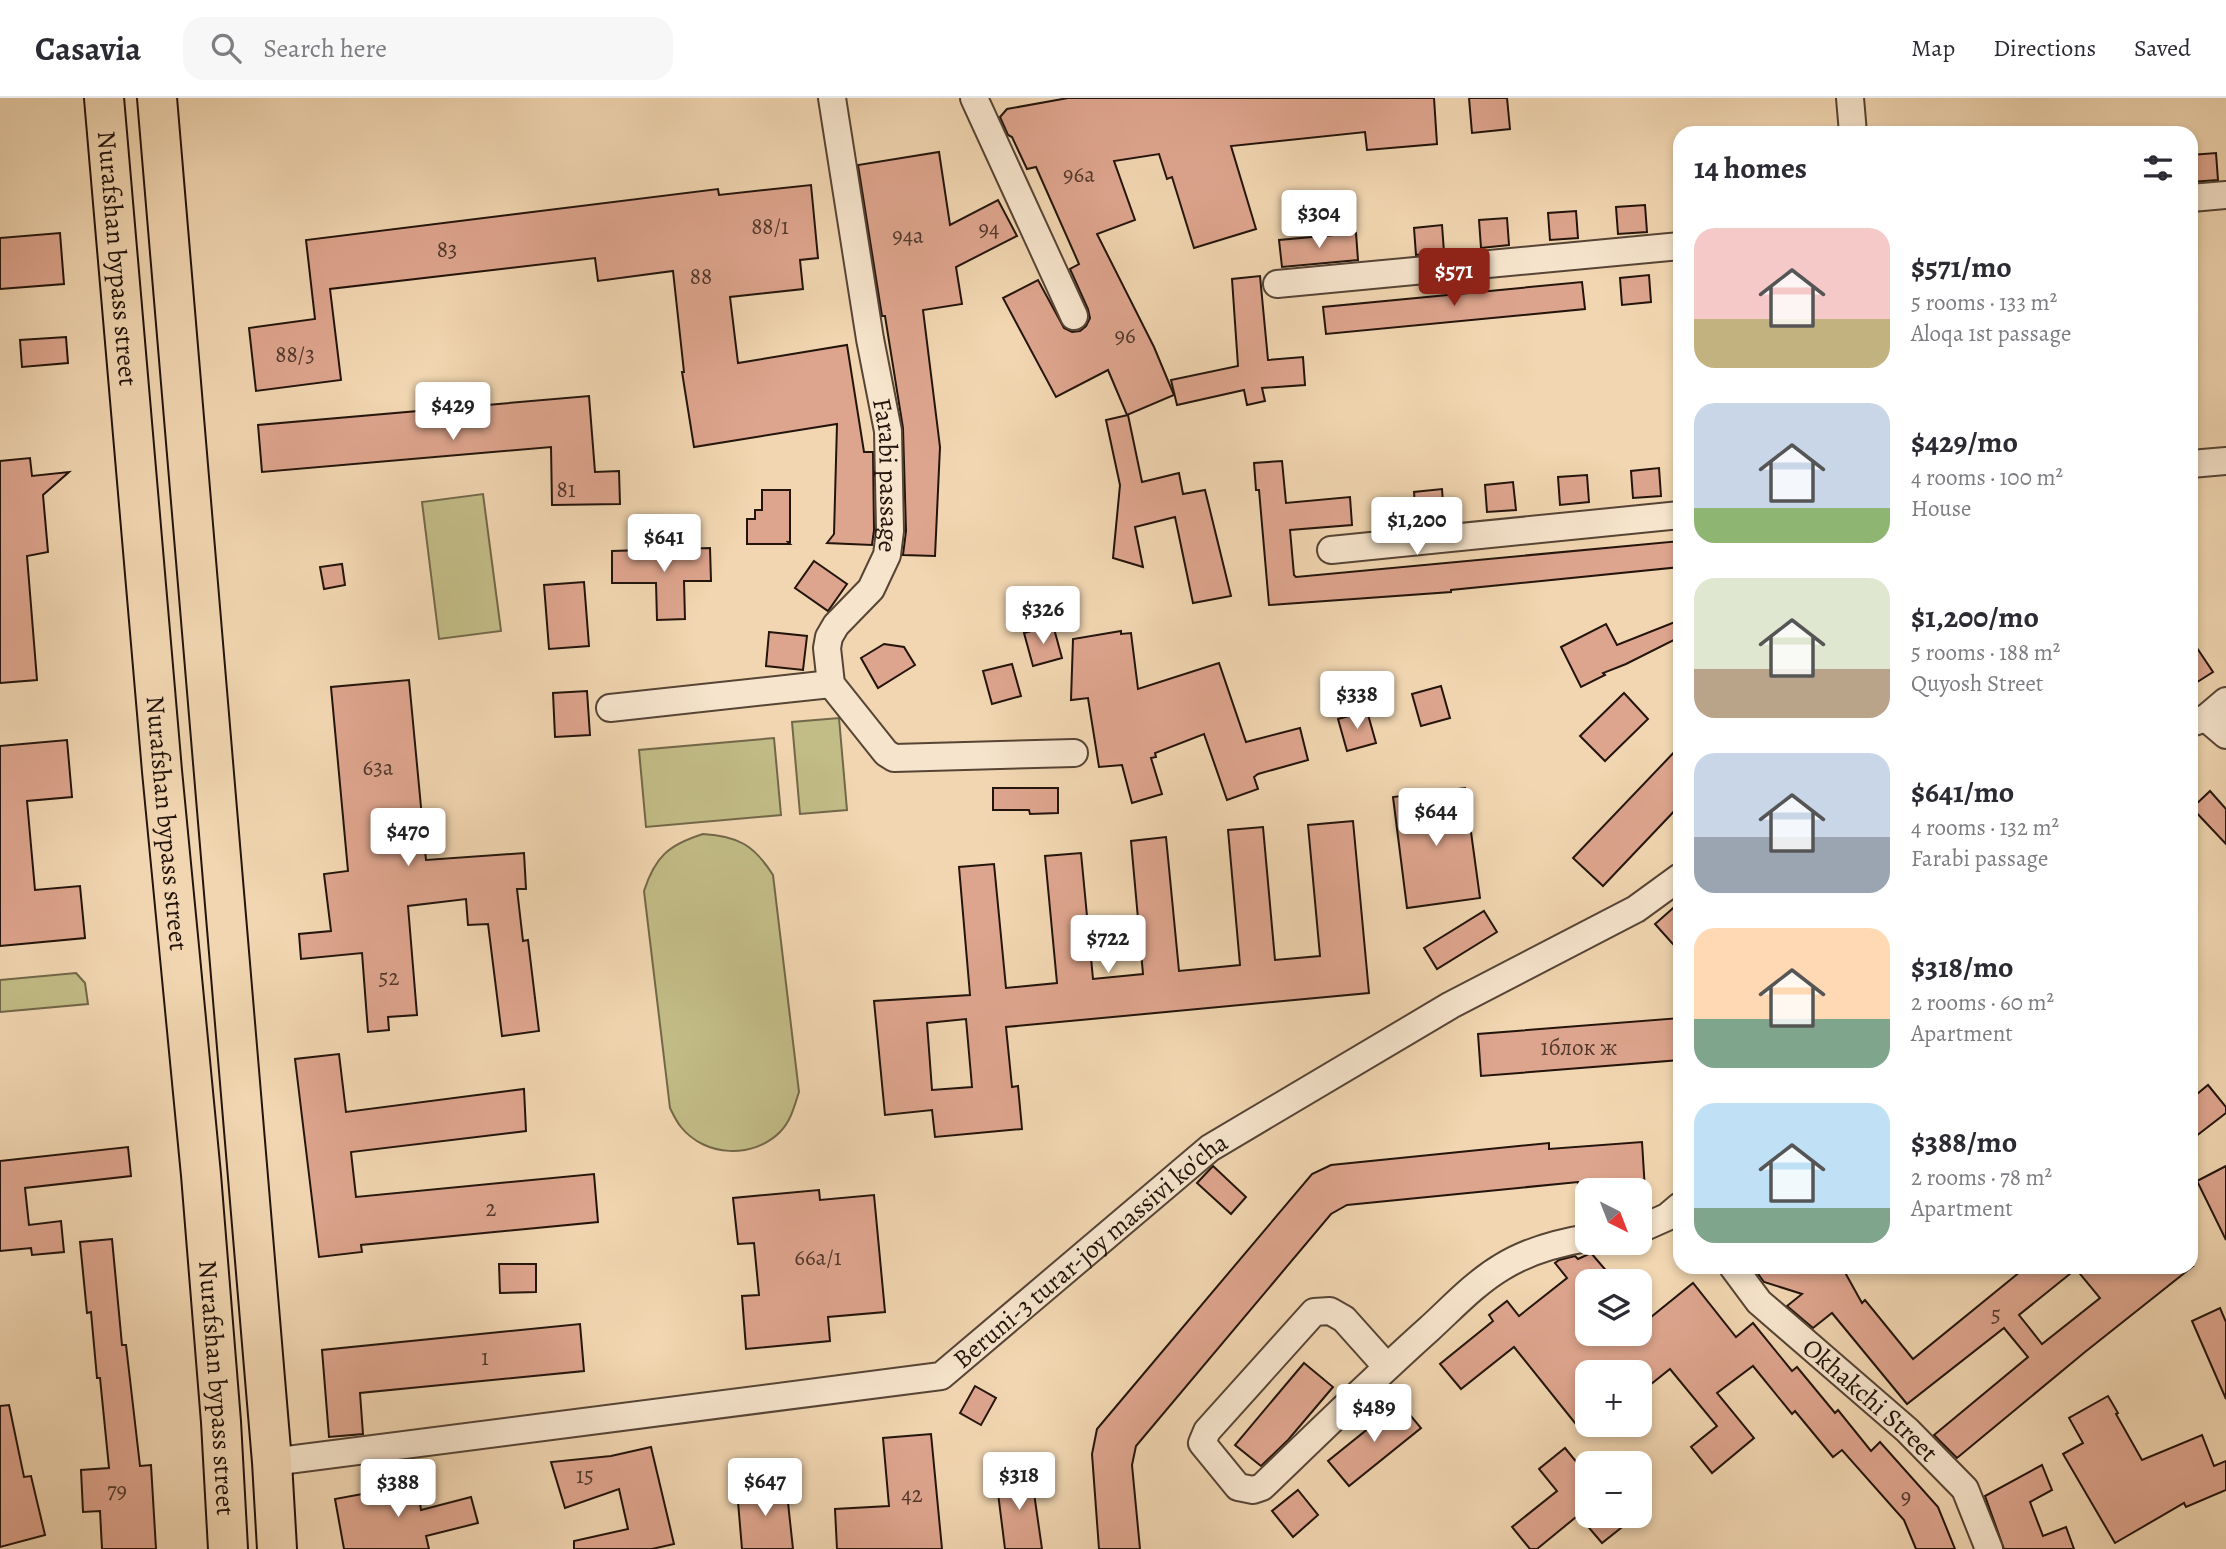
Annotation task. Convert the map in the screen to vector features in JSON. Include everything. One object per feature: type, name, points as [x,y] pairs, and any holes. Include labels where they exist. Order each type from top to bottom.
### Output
[{"type":"main road","name":"Nurafshan bypass street","points":[[104,98],[162,771],[201,1175],[221,1422],[228,1549]]},
{"type":"main road","name":"Nurafshan bypass street","points":[[157,98],[272,1462],[277,1549]]},
{"type":"main road","points":[[146,577],[159,588],[174,592],[188,585],[197,574]]},
{"type":"main road","points":[[162,771],[213,766]]},
{"type":"street","name":"Farabi passage","points":[[831,98],[868,328],[888,431],[890,531],[887,555],[871,590],[836,625],[829,637],[827,648],[831,684]]},
{"type":"street","points":[[974,98],[1074,316]]},
{"type":"street","points":[[1850,98],[1852,126]]},
{"type":"street","points":[[2198,197],[2226,195]]},
{"type":"street","points":[[1278,284],[1673,247]]},
{"type":"street","points":[[2198,463],[2226,461]]},
{"type":"street","points":[[1331,550],[1673,516]]},
{"type":"street","points":[[610,708],[831,684],[886,753],[894,758],[1074,753]]},
{"type":"street","name":"Beruni-3 turar-joy massivi ko'cha","points":[[272,1462],[941,1376],[1210,1148],[1451,1005],[1636,909],[1673,882]]},
{"type":"street","points":[[1652,1224],[1673,1212]]},
{"type":"street","points":[[1387,1367],[1344,1319],[1330,1311],[1314,1312],[1207,1431],[1202,1443],[1238,1487],[1253,1490],[1262,1487],[1387,1367],[1496,1270],[1519,1257],[1557,1243],[1575,1240]]},
{"type":"street","name":"Okhakchi Street","points":[[1738,1274],[1759,1302],[1907,1430],[1965,1489],[1989,1549]]},
{"type":"shaded area","points":[[483,494],[501,631],[439,639],[422,502]]},
{"type":"shaded area","points":[[839,718],[847,810],[800,814],[792,722]]},
{"type":"shaded area","points":[[774,738],[781,815],[646,827],[639,750]]},
{"type":"shaded area","points":[[703,834],[726,837],[744,844],[759,856],[773,875],[799,1092],[784,1128],[769,1141],[743,1150],[729,1151],[703,1144],[681,1127],[670,1108],[644,891],[653,869],[664,854]]},
{"type":"shaded area","points":[[76,973],[85,983],[88,1004],[0,1012],[0,980]]},
{"type":"building","points":[[1068,98],[1434,98],[1437,144],[1367,150],[1365,132],[1231,146],[1256,229],[1194,248],[1172,177],[1167,179],[1159,154],[1114,161],[1135,220],[1097,234],[1154,347],[1174,395],[1127,415],[1108,370],[1056,397],[1003,298],[1038,280],[1064,328],[1072,332],[1080,331],[1090,318],[1070,269],[1079,264],[1036,167],[1027,169],[1000,117],[1007,109]]},
{"type":"building","points":[[1469,98],[1507,98],[1510,129],[1472,133]]},
{"type":"building","points":[[939,152],[950,225],[998,200],[1017,236],[956,267],[962,304],[923,310],[940,447],[935,556],[903,555],[906,531],[903,428],[858,165]]},
{"type":"building","points":[[2216,153],[2218,180],[2198,181],[2198,154]]},
{"type":"building","points":[[811,185],[818,258],[800,260],[803,289],[730,297],[738,363],[847,345],[864,452],[873,452],[872,545],[827,543],[834,534],[837,424],[694,447],[682,372],[673,271],[598,281],[595,258],[330,289],[341,380],[256,391],[249,328],[315,319],[306,240],[718,189],[719,195]]},
{"type":"building","points":[[1645,205],[1647,232],[1618,234],[1616,207]]},
{"type":"building","points":[[1576,211],[1578,238],[1550,240],[1548,213]]},
{"type":"building","points":[[1507,218],[1509,245],[1481,248],[1479,220]]},
{"type":"building","points":[[1442,225],[1444,252],[1416,255],[1414,228]]},
{"type":"building","points":[[60,233],[64,284],[0,289],[0,238]]},
{"type":"building","points":[[1356,233],[1358,260],[1282,267],[1279,240]]},
{"type":"building","points":[[1649,275],[1651,302],[1622,305],[1620,278]]},
{"type":"building","points":[[1260,276],[1268,360],[1303,357],[1305,385],[1262,388],[1265,401],[1247,405],[1244,390],[1177,405],[1171,380],[1238,366],[1232,279]]},
{"type":"building","points":[[1582,282],[1585,309],[1326,334],[1323,307]]},
{"type":"building","points":[[66,337],[68,363],[22,367],[20,340]]},
{"type":"building","points":[[589,396],[595,472],[619,471],[620,504],[552,505],[551,447],[262,472],[258,425]]},
{"type":"building","points":[[1128,415],[1142,482],[1179,473],[1183,494],[1205,490],[1231,596],[1193,603],[1175,517],[1135,527],[1143,567],[1113,558],[1120,485],[1106,420]]},
{"type":"building","points":[[30,458],[32,476],[69,472],[43,495],[48,552],[27,556],[37,680],[0,683],[0,461]]},
{"type":"building","points":[[1282,461],[1286,503],[1350,497],[1352,525],[1290,530],[1296,577],[1673,542],[1673,568],[1451,592],[1269,605],[1259,490],[1256,490],[1254,463]]},
{"type":"building","points":[[1659,468],[1661,496],[1633,498],[1631,471]]},
{"type":"building","points":[[1587,475],[1589,502],[1560,505],[1558,477]]},
{"type":"building","points":[[1513,482],[1516,510],[1487,512],[1485,485]]},
{"type":"building","points":[[1442,489],[1444,516],[1416,519],[1414,492]]},
{"type":"building","points":[[762,490],[790,490],[790,544],[747,544],[747,519],[755,519],[755,510],[762,510]]},
{"type":"building","points":[[710,548],[711,581],[684,581],[685,619],[657,620],[656,583],[612,583],[612,551]]},
{"type":"building","points":[[814,561],[847,584],[828,611],[795,588]]},
{"type":"building","points":[[342,564],[345,585],[324,589],[320,567]]},
{"type":"building","points":[[584,582],[589,646],[549,649],[544,585]]},
{"type":"building","points":[[1673,623],[1673,640],[1603,673],[1605,675],[1581,687],[1561,647],[1606,624],[1617,645]]},
{"type":"building","points":[[1053,625],[1062,658],[1033,666],[1024,633]]},
{"type":"building","points":[[1121,631],[1121,634],[1131,633],[1138,689],[1219,663],[1246,742],[1300,728],[1308,760],[1258,774],[1254,777],[1258,789],[1227,800],[1204,734],[1155,753],[1156,757],[1151,758],[1162,794],[1132,803],[1122,765],[1099,767],[1088,698],[1071,700],[1073,639]]},
{"type":"building","points":[[769,632],[807,636],[803,670],[766,666]]},
{"type":"building","points":[[884,644],[904,647],[915,665],[878,688],[861,658]]},
{"type":"building","points":[[2198,650],[2213,672],[2198,682]]},
{"type":"building","points":[[1012,664],[1021,696],[992,704],[983,671]]},
{"type":"building","points":[[409,680],[426,860],[524,853],[526,889],[517,889],[523,941],[528,940],[539,1031],[502,1036],[488,924],[468,925],[466,899],[408,906],[417,1015],[388,1017],[389,1030],[368,1032],[362,953],[301,959],[299,934],[331,931],[324,874],[348,871],[331,687]]},
{"type":"building","points":[[1441,686],[1450,718],[1421,726],[1412,694]]},
{"type":"building","points":[[587,691],[590,735],[555,737],[553,693]]},
{"type":"building","points":[[1624,693],[1648,719],[1605,761],[1580,736]]},
{"type":"building","points":[[1367,711],[1376,743],[1347,751],[1338,719]]},
{"type":"building","points":[[67,740],[72,797],[27,801],[35,890],[80,886],[85,938],[0,946],[0,746]]},
{"type":"building","points":[[1673,753],[1673,812],[1603,886],[1573,858]]},
{"type":"building","points":[[993,788],[1058,788],[1058,813],[1030,814],[1029,810],[993,810]]},
{"type":"building","points":[[1465,788],[1480,898],[1407,908],[1393,797]]},
{"type":"building","points":[[2210,791],[2226,809],[2226,844],[2198,814],[2198,802]]},
{"type":"building","points":[[1353,821],[1369,993],[1006,1027],[1012,1087],[1018,1086],[1022,1129],[935,1137],[932,1110],[885,1115],[874,1001],[970,995],[959,867],[994,864],[1006,988],[1057,983],[1045,856],[1081,853],[1093,979],[1143,974],[1131,841],[1166,837],[1179,971],[1240,965],[1228,830],[1263,827],[1275,960],[1320,956],[1308,825]],"holes":[[[966,1019],[972,1087],[932,1090],[927,1023]]]},
{"type":"building","points":[[1673,908],[1673,944],[1655,924]]},
{"type":"building","points":[[1484,911],[1497,932],[1437,969],[1424,948]]},
{"type":"building","points":[[1673,1019],[1673,1061],[1481,1076],[1478,1034]]},
{"type":"building","points":[[339,1054],[346,1112],[524,1089],[526,1131],[351,1152],[356,1197],[594,1174],[598,1222],[361,1245],[362,1252],[319,1257],[295,1059]]},
{"type":"building","points":[[2208,1085],[2226,1107],[2226,1113],[2198,1135],[2198,1093]]},
{"type":"building","points":[[1642,1142],[1644,1178],[1575,1178],[1575,1182],[1347,1205],[1331,1214],[1136,1446],[1132,1465],[1140,1549],[1099,1549],[1092,1454],[1097,1429],[1312,1174],[1331,1165],[1549,1143],[1549,1149]]},
{"type":"building","points":[[128,1147],[131,1176],[25,1188],[29,1225],[61,1221],[64,1252],[32,1255],[31,1248],[0,1251],[0,1161]]},
{"type":"building","points":[[1213,1166],[1246,1197],[1231,1214],[1197,1183]]},
{"type":"building","points":[[2226,1166],[2226,1240],[2198,1183],[2198,1180]]},
{"type":"building","points":[[819,1190],[820,1200],[874,1195],[885,1312],[828,1317],[830,1341],[746,1349],[742,1296],[759,1295],[754,1243],[738,1244],[733,1198]]},
{"type":"building","points":[[112,1239],[122,1345],[126,1345],[140,1466],[151,1465],[156,1549],[102,1549],[100,1511],[83,1512],[81,1470],[109,1468],[100,1378],[97,1378],[91,1312],[87,1313],[80,1242]]},
{"type":"building","points":[[1593,1255],[1605,1269],[1575,1269],[1575,1346],[1652,1346],[1652,1316],[1693,1283],[1736,1337],[1753,1323],[1792,1371],[1797,1367],[1835,1413],[1838,1410],[1871,1451],[1880,1442],[1938,1507],[1955,1549],[1916,1549],[1904,1520],[1842,1450],[1833,1457],[1795,1411],[1792,1414],[1753,1366],[1717,1393],[1754,1438],[1712,1473],[1691,1447],[1717,1426],[1670,1369],[1652,1383],[1652,1360],[1575,1360],[1575,1423],[1514,1347],[1461,1389],[1440,1364],[1493,1321],[1489,1315],[1507,1301],[1519,1316],[1567,1278],[1555,1263],[1575,1256],[1578,1259]]},
{"type":"building","points":[[499,1264],[536,1264],[536,1292],[500,1293]]},
{"type":"building","points":[[1758,1274],[1846,1274],[1862,1303],[1865,1300],[1913,1359],[2017,1274],[2070,1274],[2019,1315],[2042,1344],[2100,1298],[2080,1274],[2183,1274],[1957,1458],[1934,1435],[2028,1357],[2004,1328],[1907,1404],[1832,1313],[1813,1328],[1787,1306],[1802,1294],[1764,1282]]},
{"type":"building","points":[[2220,1308],[2226,1322],[2226,1399],[2192,1321]]},
{"type":"building","points":[[580,1324],[584,1371],[360,1393],[363,1434],[329,1437],[322,1350]]},
{"type":"building","points":[[1304,1363],[1333,1387],[1288,1440],[1261,1466],[1235,1445]]},
{"type":"building","points":[[975,1386],[996,1398],[981,1425],[960,1413]]},
{"type":"building","points":[[2108,1396],[2142,1460],[2202,1435],[2214,1466],[2226,1461],[2226,1490],[2186,1507],[2184,1503],[2115,1543],[2063,1454],[2083,1443],[2069,1418]]},
{"type":"building","points":[[1400,1403],[1421,1428],[1349,1486],[1328,1461]]},
{"type":"building","points":[[9,1405],[24,1477],[31,1476],[45,1535],[0,1547],[0,1406]]},
{"type":"building","points":[[931,1434],[942,1549],[837,1549],[835,1509],[889,1506],[883,1438]]},
{"type":"building","points":[[651,1447],[674,1544],[652,1549],[574,1549],[574,1541],[628,1529],[619,1489],[565,1508],[551,1462],[611,1456]]},
{"type":"building","points":[[1565,1448],[1575,1460],[1575,1518],[1537,1549],[1530,1549],[1512,1527],[1557,1491],[1539,1469]]},
{"type":"building","points":[[2042,1465],[2052,1490],[2030,1502],[2043,1536],[2066,1527],[2074,1549],[2004,1549],[1985,1496]]},
{"type":"building","points":[[1031,1472],[1042,1549],[1005,1549],[996,1477]]},
{"type":"building","points":[[417,1484],[421,1510],[471,1497],[478,1523],[426,1536],[429,1549],[344,1549],[335,1499]]},
{"type":"building","points":[[786,1484],[793,1549],[742,1549],[737,1490]]},
{"type":"building","points":[[1298,1490],[1318,1515],[1293,1537],[1272,1511]]},
{"type":"building","points":[[1589,1528],[1621,1528],[1602,1543]]}]
